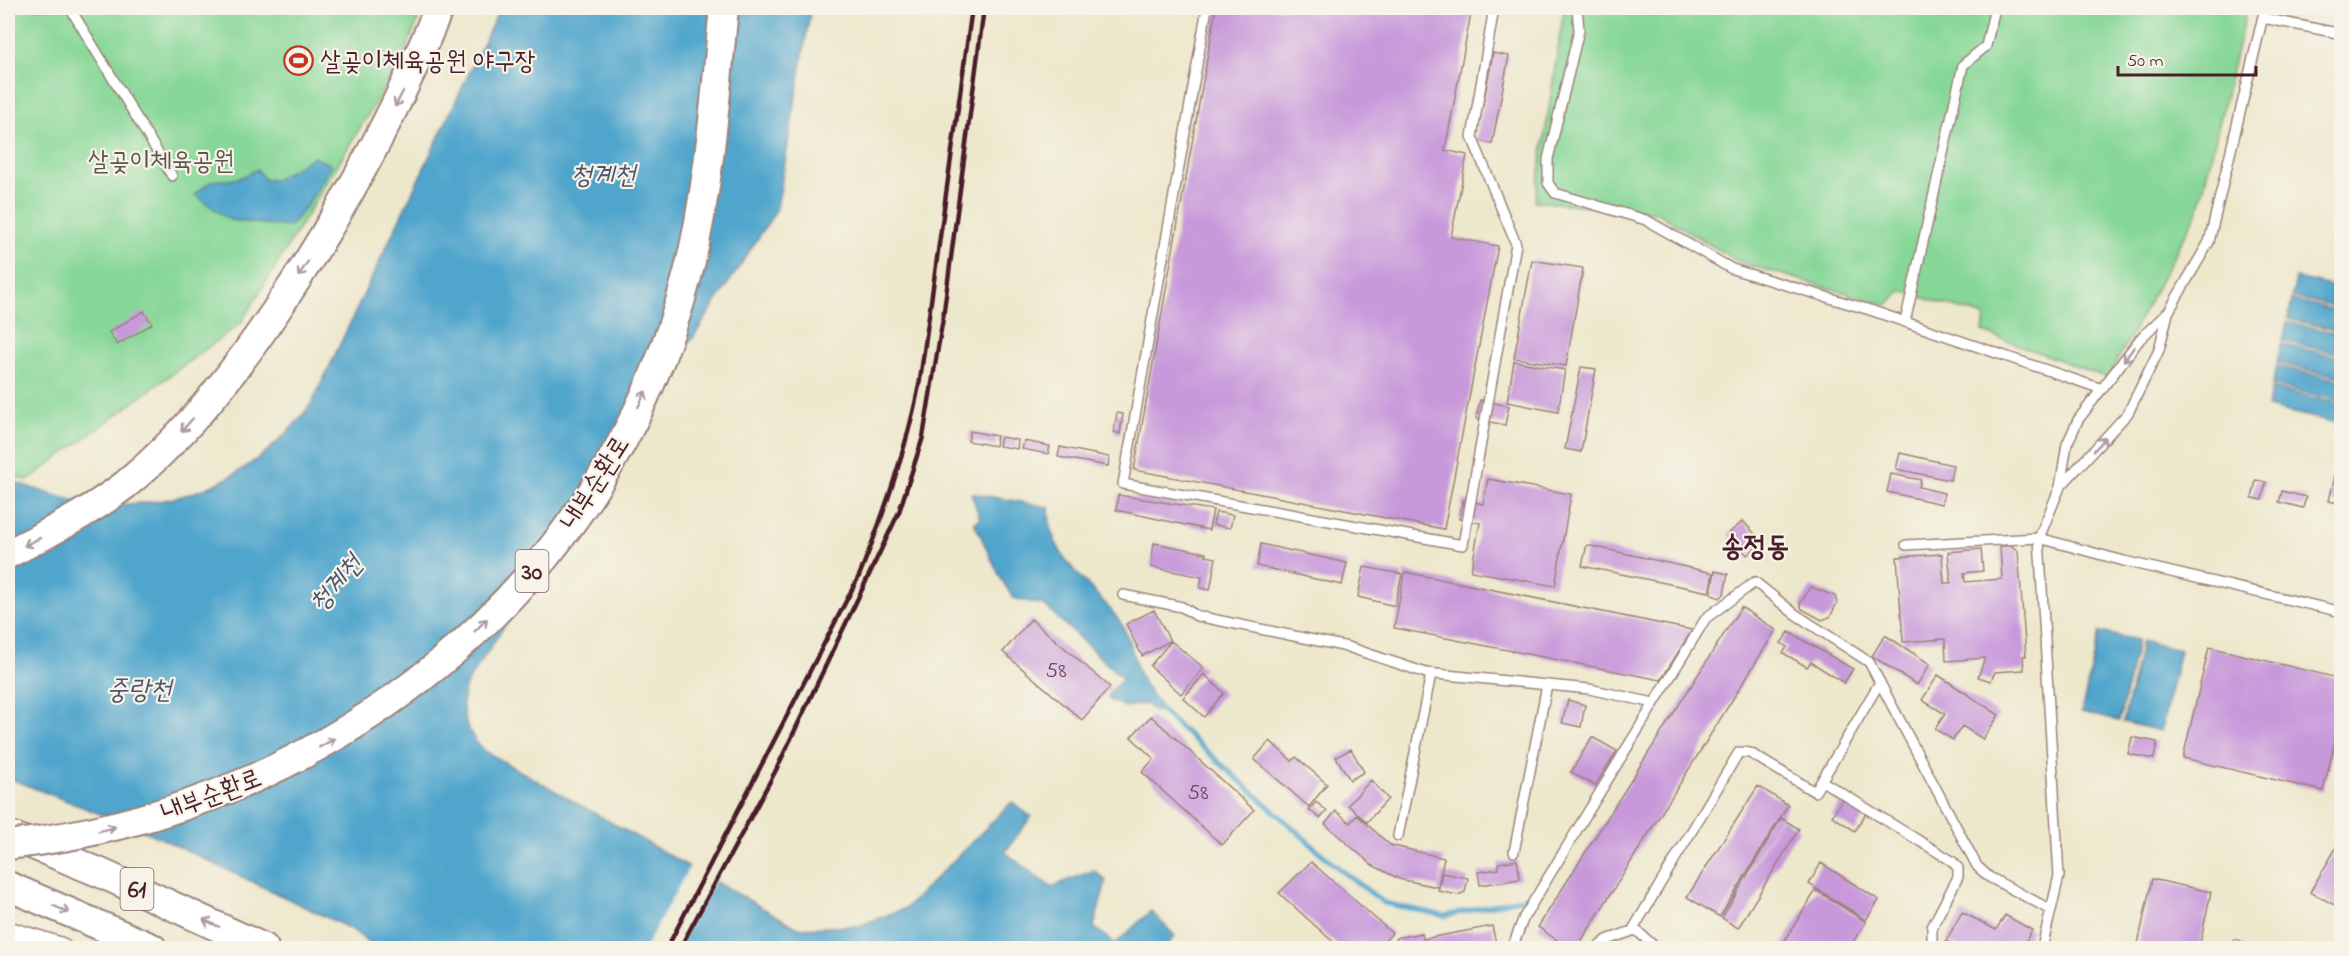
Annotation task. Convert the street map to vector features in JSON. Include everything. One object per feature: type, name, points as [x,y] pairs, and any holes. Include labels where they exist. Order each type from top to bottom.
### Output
[{"type":"highway","points":[[8,554],[49,533],[124,485],[168,445],[226,381],[259,338],[328,231],[411,75],[440,8]]},
{"type":"highway","name":"내부순환로","points":[[8,845],[94,833],[143,820],[204,801],[301,758],[381,708],[449,656],[506,600],[541,561],[583,505],[622,439],[654,374],[677,309],[688,275],[705,194],[724,8]]},
{"type":"highway","name":"61","points":[[8,834],[103,874],[264,948]]},
{"type":"highway","name":"61","points":[[8,886],[152,948]]},
{"type":"street","points":[[8,932],[60,948]]},
{"type":"lane","points":[[70,8],[172,176]]},
{"type":"lane","points":[[1207,8],[1123,484],[1463,545],[1516,244],[1472,137],[1494,8]]},
{"type":"lane","points":[[1577,8],[1579,30],[1548,159],[1548,183],[1555,193],[1646,220],[1732,269],[1905,322],[2102,389]]},
{"type":"lane","points":[[1905,322],[1963,65],[1986,46],[1995,8]]},
{"type":"lane","points":[[2060,487],[2128,413],[2159,350],[2169,311],[2209,242],[2265,8]]},
{"type":"lane","points":[[2263,18],[2342,34]]},
{"type":"lane","points":[[2042,948],[2059,876],[2039,538],[2060,487],[2067,444],[2078,420],[2140,339],[2169,311]]},
{"type":"lane","points":[[1906,545],[2039,538],[2124,561],[2342,612]]},
{"type":"lane","points":[[1512,948],[1524,916],[1707,618],[1755,582],[1795,614],[1865,658],[1981,871],[2051,910]]},
{"type":"lane","points":[[1123,595],[1182,607],[1197,616],[1348,647],[1431,674],[1589,689],[1654,703]]},
{"type":"lane","points":[[1398,836],[1431,674]]},
{"type":"lane","points":[[1597,948],[1611,938],[1628,934],[1634,928],[1739,752],[1750,753],[1815,792],[1880,682]]},
{"type":"lane","points":[[1514,852],[1546,685]]},
{"type":"lane","points":[[1822,781],[1952,861],[1958,868],[1958,877],[1932,927],[1932,948]]},
{"type":"lane","points":[[1634,928],[1656,948]]},
{"type":"lane","points":[[2235,948],[2237,945],[2243,948]]},
{"type":"green space","name":"살곶이체육공원","points":[[8,8],[423,8],[402,59],[241,323],[28,480],[8,475]]},
{"type":"green space","points":[[1564,8],[2247,8],[2198,211],[2108,378],[1983,332],[1985,316],[1901,291],[1887,305],[1739,262],[1656,212],[1535,201]]},
{"type":"water","points":[[500,8],[811,8],[777,209],[467,683],[463,710],[467,727],[472,735],[483,750],[798,928],[858,926],[906,908],[1012,802],[1031,817],[1005,852],[1051,887],[1094,870],[1106,881],[1094,927],[1115,944],[1151,911],[1175,936],[1165,948],[376,948],[351,929],[154,835],[8,778],[8,480],[82,502],[126,504],[158,501],[216,484],[243,469],[267,451],[290,429],[312,403]]},
{"type":"water","points":[[313,157],[332,165],[306,207],[289,227],[230,220],[195,195],[208,183],[239,178],[257,169],[264,179],[275,180]]},
{"type":"water","points":[[2296,278],[2341,288],[2341,308],[2292,297]]},
{"type":"water","points":[[2292,300],[2341,311],[2341,331],[2288,319]]},
{"type":"water","points":[[2287,322],[2341,334],[2341,354],[2283,341]]},
{"type":"water","points":[[2281,344],[2341,357],[2341,377],[2277,363]]},
{"type":"water","points":[[2277,366],[2341,380],[2341,401],[2272,385]]},
{"type":"water","points":[[2272,388],[2341,404],[2341,424],[2267,407]]},
{"type":"water","points":[[971,493],[1049,507],[1050,526],[1056,543],[1064,558],[1122,625],[1141,679],[1161,707],[1156,712],[1145,704],[1125,707],[1108,699],[1110,692],[1123,679],[1044,605],[1013,598],[1000,577],[974,522],[980,519]]},
{"type":"water","points":[[2100,632],[2138,640],[2119,721],[2081,712]]},
{"type":"water","points":[[2142,641],[2180,650],[2161,731],[2123,722]]},
{"type":"pier","points":[[691,864],[716,878],[677,948],[645,948]]},
{"type":"building","points":[[1216,8],[1472,8],[1445,150],[1467,155],[1451,237],[1498,246],[1444,529],[1134,470]]},
{"type":"building","points":[[1493,53],[1509,56],[1492,144],[1476,140]]},
{"type":"building","points":[[1532,260],[1583,268],[1566,366],[1514,358]]},
{"type":"building","points":[[144,311],[152,324],[117,345],[109,332]]},
{"type":"building","points":[[1514,361],[1565,370],[1558,412],[1507,402]]},
{"type":"building","points":[[1581,367],[1596,369],[1581,452],[1565,449]]},
{"type":"building","points":[[1480,400],[1509,406],[1505,425],[1476,419]]},
{"type":"building","points":[[1117,413],[1123,414],[1120,434],[1114,432]]},
{"type":"building","points":[[970,431],[997,436],[995,446],[968,441]]},
{"type":"building","points":[[1001,437],[1018,440],[1017,449],[999,446]]},
{"type":"building","points":[[1024,441],[1050,446],[1048,454],[1022,449]]},
{"type":"building","points":[[1060,447],[1109,457],[1108,466],[1058,457]]},
{"type":"building","points":[[1900,453],[1953,465],[1950,480],[1896,469]]},
{"type":"building","points":[[2339,459],[2342,459],[2342,504],[2329,501]]},
{"type":"building","points":[[1891,474],[1921,480],[1919,487],[1944,493],[1942,504],[1887,492]]},
{"type":"building","points":[[1488,479],[1571,494],[1555,586],[1471,571],[1480,523],[1459,519],[1463,500],[1483,504]]},
{"type":"building","points":[[2256,480],[2266,482],[2262,500],[2252,498]]},
{"type":"building","points":[[2282,491],[2306,497],[2303,508],[2279,502]]},
{"type":"building","points":[[1118,495],[1213,510],[1209,530],[1116,510]]},
{"type":"building","points":[[1216,512],[1233,515],[1230,528],[1213,525]]},
{"type":"building","points":[[1743,521],[1762,542],[1747,555],[1728,534]]},
{"type":"building","points":[[1154,543],[1206,553],[1206,556],[1216,558],[1210,590],[1200,588],[1202,577],[1151,567]]},
{"type":"building","points":[[1261,544],[1347,563],[1342,585],[1257,566]]},
{"type":"building","points":[[1587,545],[1713,573],[1709,592],[1582,566]]},
{"type":"building","points":[[2000,546],[2012,546],[2018,551],[2026,656],[2023,656],[2024,670],[1995,672],[1991,681],[1978,677],[1985,658],[1946,661],[1945,639],[1903,642],[1897,557],[1942,554],[1944,583],[1951,583],[1948,552],[1981,549],[1983,571],[1964,573],[1965,582],[2002,579]]},
{"type":"building","points":[[1364,567],[1402,574],[1395,606],[1358,597]]},
{"type":"building","points":[[1715,571],[1728,574],[1724,594],[1720,598],[1712,595],[1711,592]]},
{"type":"building","points":[[1405,572],[1692,630],[1661,680],[1394,628]]},
{"type":"building","points":[[1811,587],[1835,596],[1837,603],[1830,617],[1822,620],[1802,609],[1800,604]]},
{"type":"building","points":[[1741,607],[1776,630],[1577,948],[1569,948],[1538,927]]},
{"type":"building","points":[[1154,610],[1170,641],[1142,656],[1126,624]]},
{"type":"building","points":[[1031,619],[1110,687],[1082,720],[1003,652]]},
{"type":"building","points":[[1789,632],[1853,669],[1844,683],[1811,662],[1807,667],[1783,653],[1787,647],[1781,643]]},
{"type":"building","points":[[1885,635],[1930,664],[1917,685],[1872,656]]},
{"type":"building","points":[[1171,641],[1204,668],[1181,694],[1150,666]]},
{"type":"building","points":[[2209,647],[2342,679],[2342,711],[2323,791],[2183,758]]},
{"type":"building","points":[[1204,674],[1224,693],[1204,717],[1183,698]]},
{"type":"building","points":[[1938,675],[1999,715],[1983,739],[1962,726],[1953,740],[1935,729],[1945,714],[1922,700]]},
{"type":"building","points":[[1568,700],[1585,705],[1581,727],[1562,723]]},
{"type":"building","points":[[1151,716],[1254,810],[1222,845],[1142,772],[1154,759],[1131,737]]},
{"type":"building","points":[[1592,737],[1617,751],[1595,786],[1571,772]]},
{"type":"building","points":[[2132,737],[2157,742],[2154,759],[2128,754]]},
{"type":"building","points":[[1270,741],[1292,761],[1296,757],[1327,784],[1309,807],[1254,759]]},
{"type":"building","points":[[1351,749],[1364,772],[1350,780],[1336,757]]},
{"type":"building","points":[[1371,780],[1388,799],[1367,822],[1348,805]]},
{"type":"building","points":[[1758,786],[1788,805],[1720,917],[1687,897]]},
{"type":"building","points":[[1843,798],[1866,813],[1855,831],[1832,816]]},
{"type":"building","points":[[1316,802],[1327,811],[1320,818],[1309,810]]},
{"type":"building","points":[[1336,811],[1350,823],[1357,815],[1390,845],[1444,858],[1438,887],[1399,879],[1372,865],[1325,824]]},
{"type":"building","points":[[1781,818],[1799,829],[1738,928],[1722,918]]},
{"type":"building","points":[[2342,838],[2342,909],[2310,892]]},
{"type":"building","points":[[1517,860],[1520,879],[1480,885],[1478,872],[1499,869],[1498,863]]},
{"type":"building","points":[[1311,862],[1392,933],[1379,948],[1340,948],[1279,893]]},
{"type":"building","points":[[1821,863],[1879,900],[1866,920],[1809,884]]},
{"type":"building","points":[[1442,873],[1468,878],[1465,892],[1458,895],[1438,891]]},
{"type":"building","points":[[2152,879],[2211,892],[2199,948],[2156,948],[2138,944]]},
{"type":"building","points":[[1816,890],[1866,922],[1849,948],[1780,948]]},
{"type":"building","points":[[1962,912],[1996,930],[2005,915],[2032,930],[2022,948],[1960,948],[1946,941]]},
{"type":"building","points":[[1492,926],[1497,948],[1399,948],[1396,938],[1422,933],[1423,939]]},
{"type":"waterway","points":[[1155,705],[1331,862],[1384,903],[1445,916],[1528,897]]},
{"type":"railway","points":[[667,948],[859,576],[894,480],[909,430],[920,380],[972,8]]},
{"type":"railway","points":[[680,948],[775,772],[899,512],[923,437],[943,318],[984,8]]},
{"type":"place","name":"살곶이체육공원 야구장","points":[[299,60]]},
{"type":"district","name":"송정동","points":[[1755,545]]},
{"type":"water label","name":"청계천","points":[[603,174]]},
{"type":"water label","name":"청계천","points":[[335,583]]},
{"type":"water label","name":"중랑천","points":[[139,689]]}]
